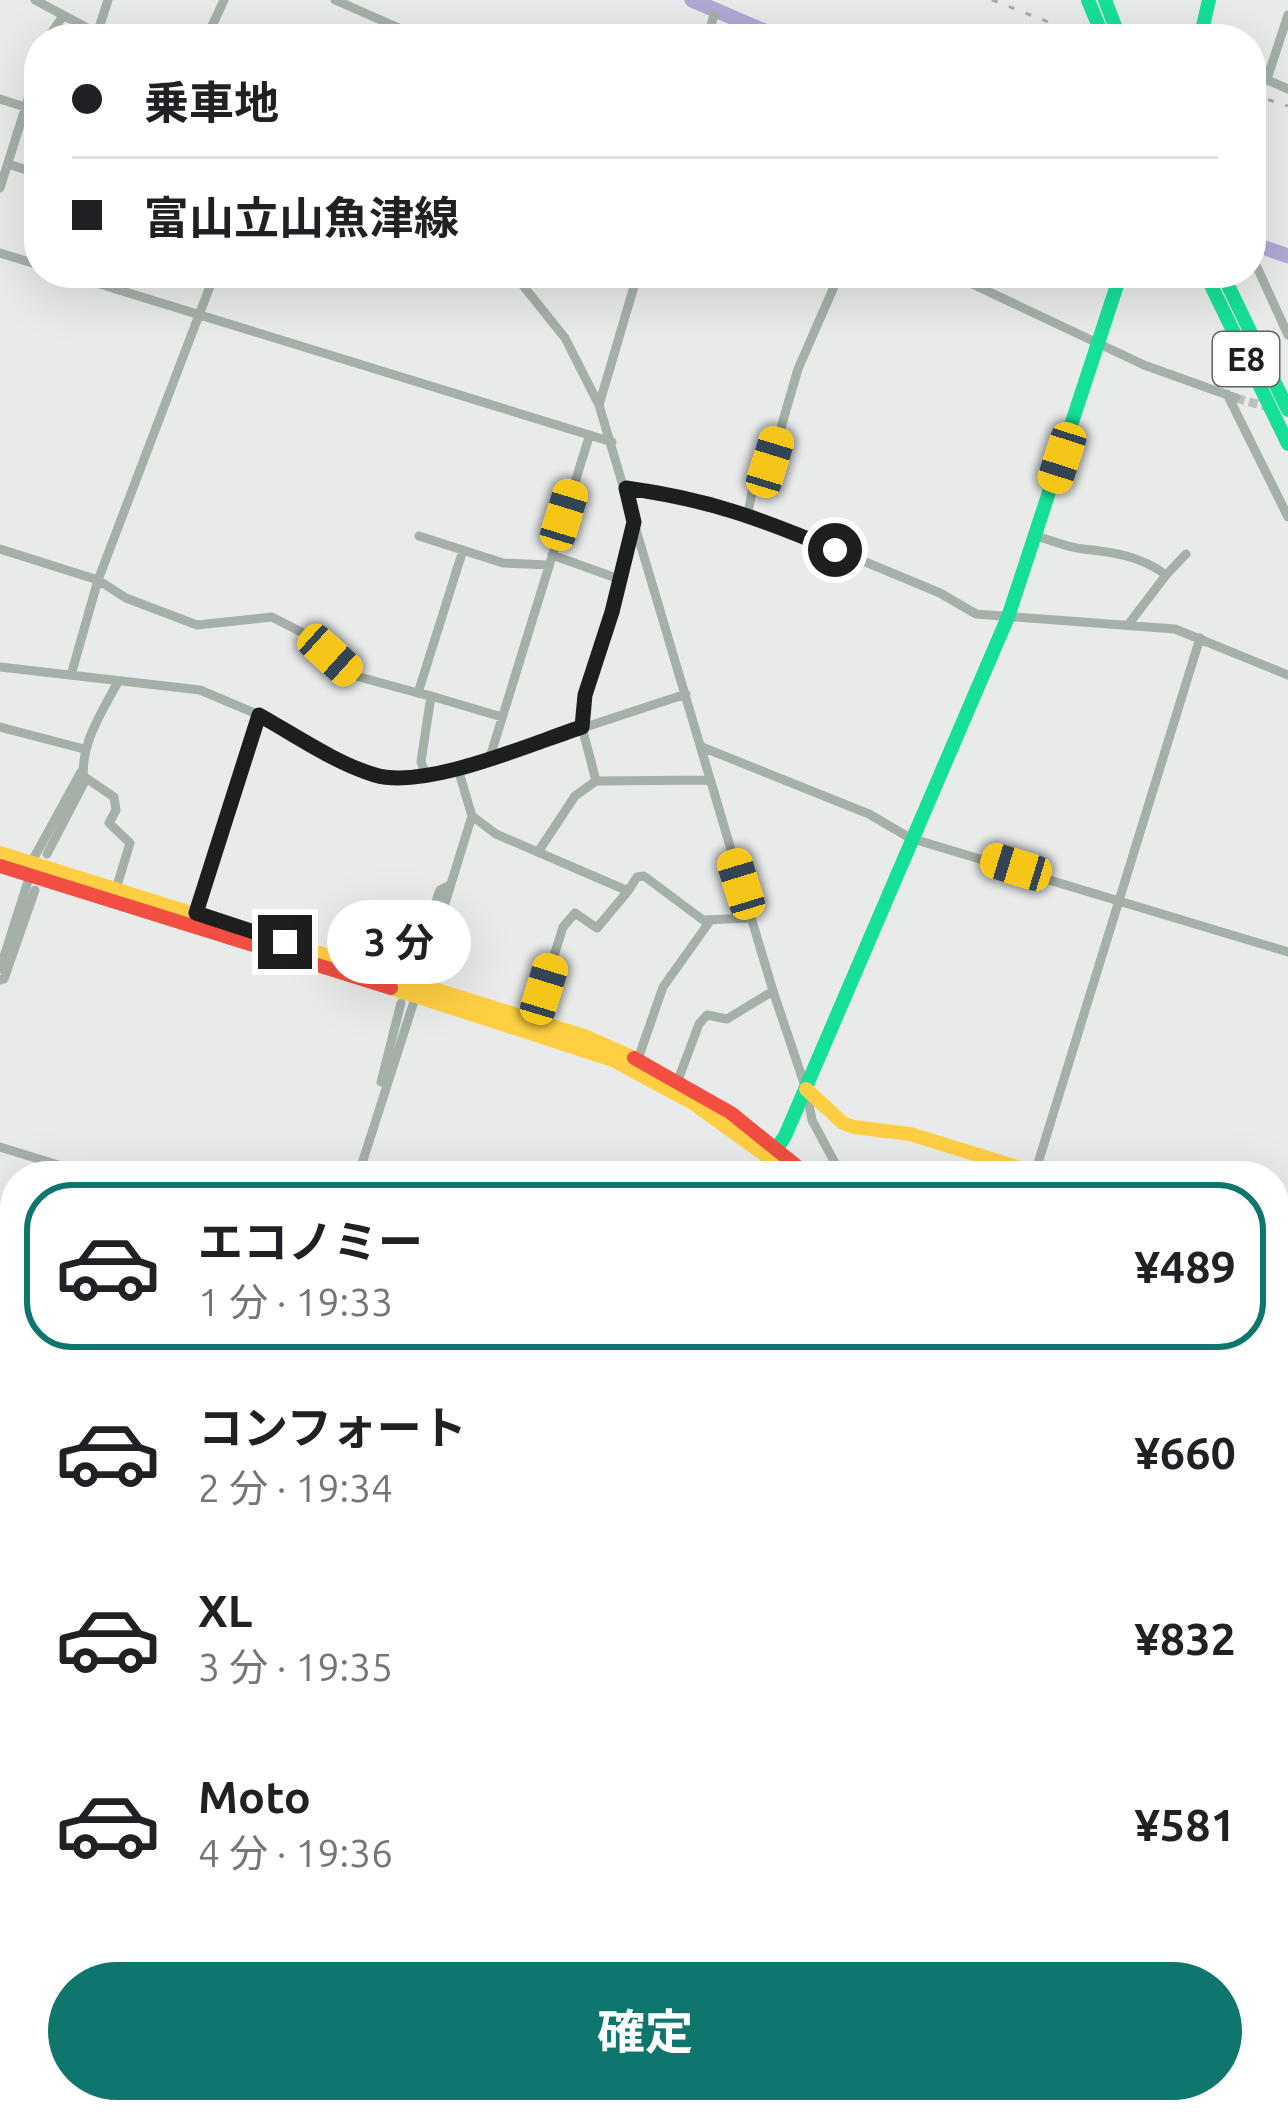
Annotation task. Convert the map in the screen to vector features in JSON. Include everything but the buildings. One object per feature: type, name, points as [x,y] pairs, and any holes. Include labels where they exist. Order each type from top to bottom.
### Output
[{"type":"main road","points":[[768,1161],[806,1089],[1008,617],[1116,288]]},
{"type":"main road","name":"E8","points":[[1212,288],[1288,445]]},
{"type":"main road","name":"E8","points":[[1229,288],[1288,410]]},
{"type":"main road","points":[[0,853],[32,876],[116,889],[418,989]]},
{"type":"main road","points":[[0,866],[638,1058],[678,1080],[781,1161]]},
{"type":"main road","points":[[532,1025],[631,1067],[786,1161]]},
{"type":"main road","points":[[806,1089],[843,1123],[910,1134],[994,1161]]},
{"type":"street","points":[[35,0],[79,24]]},
{"type":"street","points":[[335,0],[390,24]]},
{"type":"street","points":[[711,24],[714,15]]},
{"type":"street","points":[[1288,15],[1267,79],[1288,89]]},
{"type":"street","points":[[57,24],[63,16]]},
{"type":"street","points":[[0,188],[24,110]]},
{"type":"street","points":[[8,164],[24,169]]},
{"type":"street","points":[[1266,287],[1288,335]]},
{"type":"street","points":[[121,288],[612,442]]},
{"type":"street","points":[[71,676],[98,580],[211,288]]},
{"type":"street","points":[[525,288],[565,338],[599,405],[818,1137],[833,1161]]},
{"type":"street","points":[[599,405],[634,288]]},
{"type":"street","points":[[748,513],[757,472],[770,462],[798,370],[834,288]]},
{"type":"street","points":[[982,288],[1144,365],[1231,396],[1288,517]]},
{"type":"street","points":[[490,757],[589,436]]},
{"type":"street","points":[[626,488],[748,513],[940,593],[976,614],[1175,628],[1288,675]]},
{"type":"street","points":[[634,522],[585,695],[582,727],[596,781],[710,780]]},
{"type":"street","points":[[419,536],[503,563],[551,560],[619,579]]},
{"type":"street","points":[[1036,536],[1081,550],[1103,548],[1166,574]]},
{"type":"street","points":[[0,549],[98,580],[126,598],[197,626],[272,616],[308,634],[352,675],[502,717]]},
{"type":"street","points":[[418,693],[463,550]]},
{"type":"street","points":[[1128,625],[1186,554]]},
{"type":"street","points":[[1042,1161],[1200,638]]},
{"type":"street","points":[[0,667],[200,690],[376,776],[427,777],[458,769],[686,694]]},
{"type":"street","points":[[47,854],[84,775],[84,749],[118,682]]},
{"type":"street","points":[[427,777],[421,762],[431,697]]},
{"type":"street","points":[[196,913],[259,715]]},
{"type":"street","points":[[0,727],[84,749]]},
{"type":"street","points":[[702,747],[869,814],[910,838],[1288,952]]},
{"type":"street","points":[[363,1161],[472,816],[458,769]]},
{"type":"street","points":[[0,970],[32,876],[84,775]]},
{"type":"street","points":[[84,775],[114,797],[116,810],[109,823],[130,843],[116,889]]},
{"type":"street","points":[[538,852],[575,796],[596,781]]},
{"type":"street","points":[[472,816],[496,834],[628,891]]},
{"type":"street","points":[[0,980],[32,876]]},
{"type":"street","points":[[532,1025],[563,927],[575,914],[597,928],[637,878],[644,876],[710,921],[752,919]]},
{"type":"street","points":[[412,967],[440,890],[450,885]]},
{"type":"street","points":[[638,1058],[663,987],[710,921]]},
{"type":"street","points":[[678,1080],[699,1024],[707,1015],[727,1019],[773,991]]},
{"type":"street","points":[[383,1093],[381,1082],[401,1003]]},
{"type":"street","points":[[0,1147],[45,1161]]},
{"type":"waterway","points":[[692,0],[748,24]]},
{"type":"waterway","points":[[1266,248],[1288,256]]},
{"type":"tunnel","points":[[1236,398],[1271,408]]},
{"type":"railway","points":[[992,0],[1054,24]]},
{"type":"railway","points":[[1266,99],[1288,106]]},
{"type":"traffic: fast","points":[[1088,0],[1098,24]]},
{"type":"traffic: fast","points":[[1105,0],[1114,24]]},
{"type":"traffic: fast","points":[[1203,24],[1209,0]]},
{"type":"traffic: fast","points":[[768,1161],[785,1136],[1008,617],[1116,288]]},
{"type":"traffic: fast","points":[[1212,288],[1288,444]]},
{"type":"traffic: fast","points":[[1229,288],[1288,410]]},
{"type":"traffic: slow","points":[[0,853],[584,1036],[634,1058]]},
{"type":"traffic: slow","points":[[391,988],[613,1060],[693,1103],[773,1161]]},
{"type":"traffic: slow","points":[[806,1089],[843,1123],[910,1134],[997,1161]]},
{"type":"traffic: jam","points":[[0,866],[391,988]]},
{"type":"traffic: jam","points":[[634,1058],[731,1113],[790,1161]]},
{"type":"route","points":[[285,942],[196,913],[259,715],[358,768],[398,779],[458,769],[582,727],[585,695],[634,522],[626,488],[748,513],[835,550]]}]
